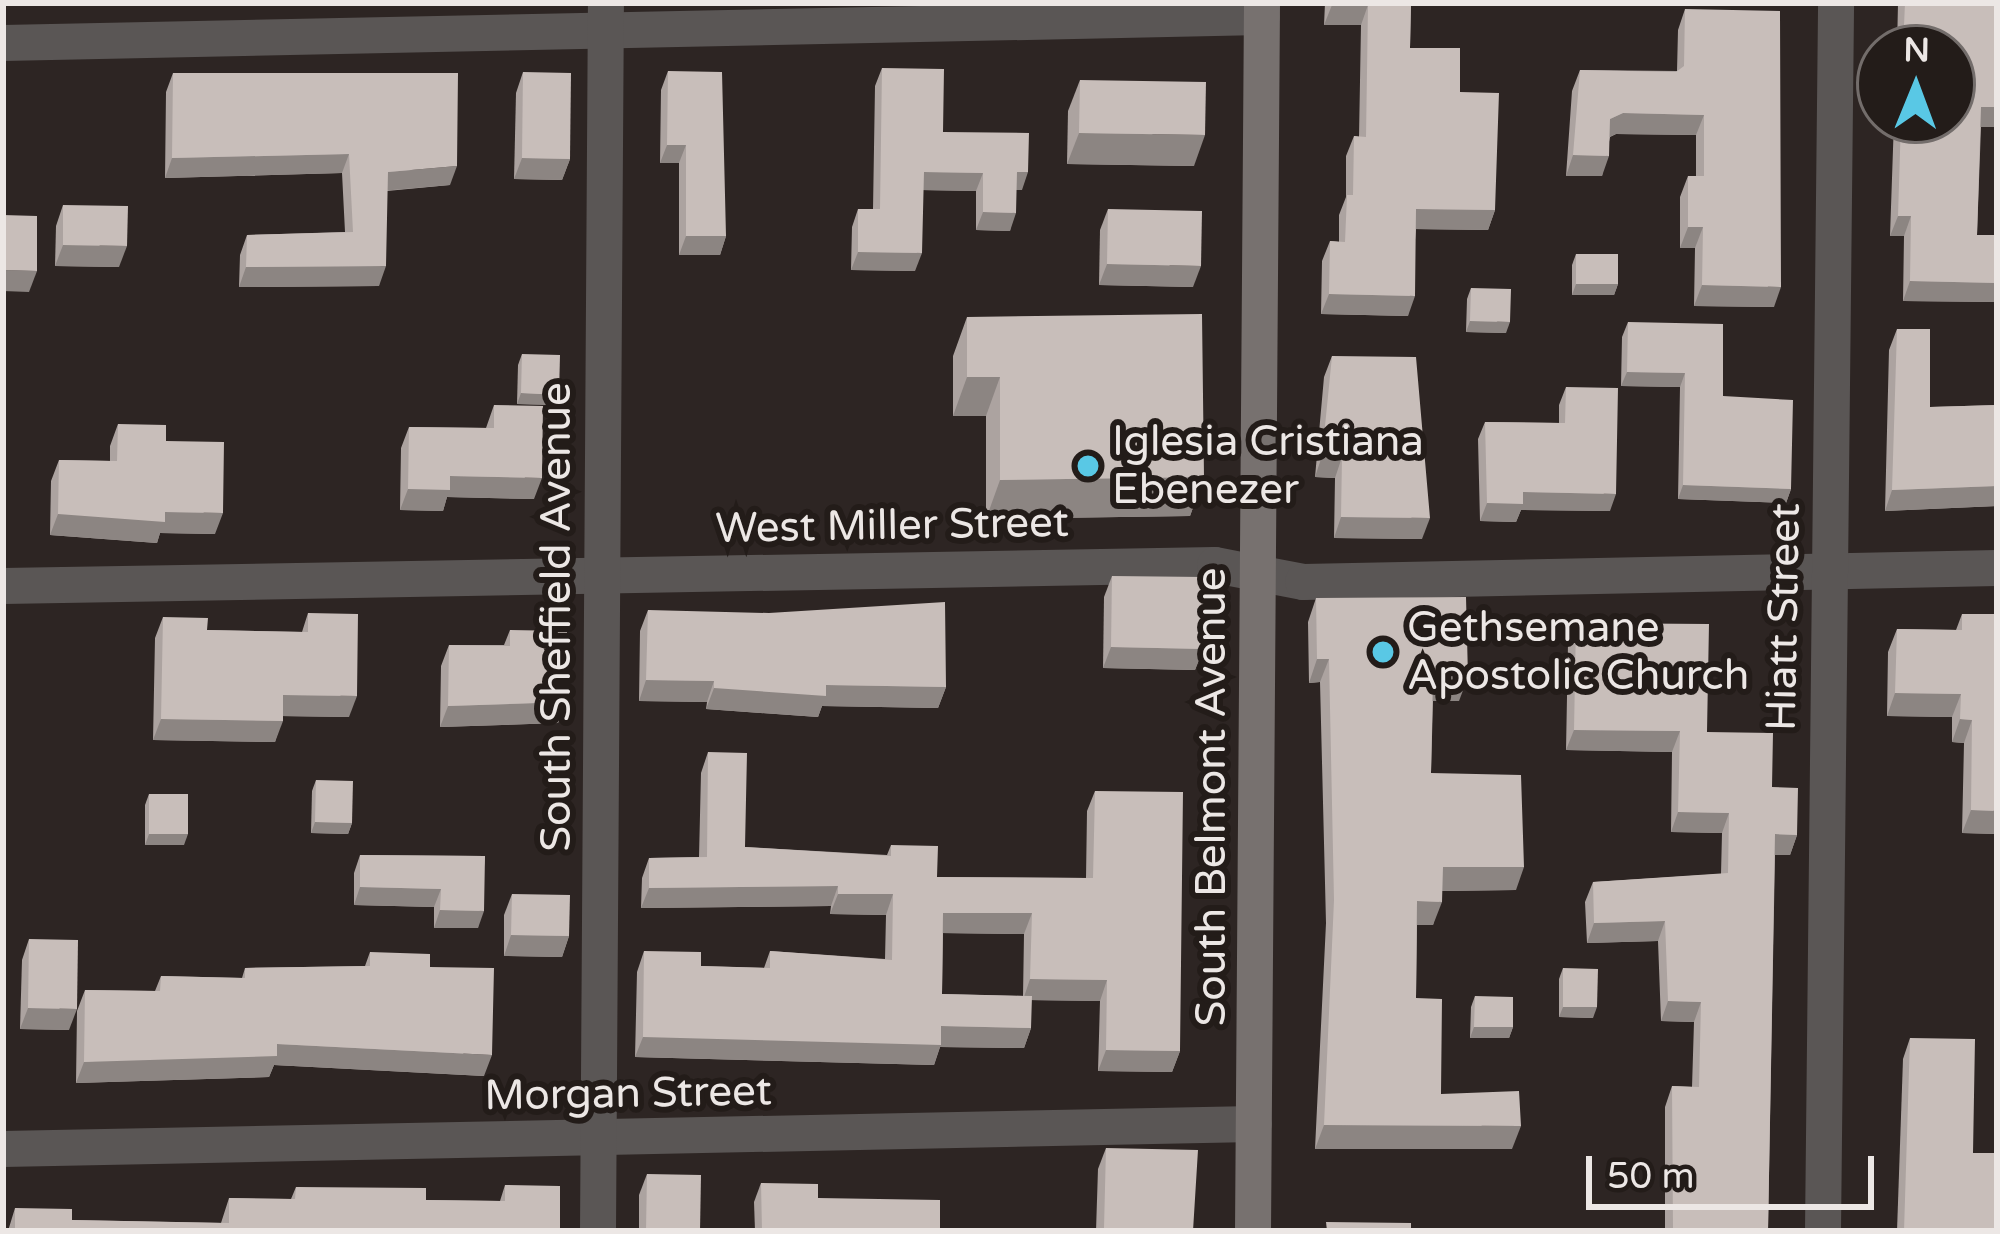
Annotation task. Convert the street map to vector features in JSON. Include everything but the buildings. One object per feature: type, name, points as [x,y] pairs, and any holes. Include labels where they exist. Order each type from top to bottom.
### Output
[{"type":"main road","name":"South Belmont Avenue","points":[[1253,1231],[1262,10]]},
{"type":"street","name":"Hiatt Street","points":[[1822,1231],[1835,3]]},
{"type":"street","points":[[3,43],[606,17],[1262,10]]},
{"type":"street","name":"South Sheffield Avenue","points":[[598,1231],[606,17]]},
{"type":"street","name":"West Miller Street","points":[[3,586],[1215,565],[1303,582],[1997,568]]},
{"type":"street","name":"Morgan Street","points":[[3,1149],[1254,1124]]},
{"type":"place","name":"Iglesia Cristiana Ebenezer","points":[[1088,466]]},
{"type":"place","name":"Gethsemane Apostolic Church","points":[[1383,652]]}]
